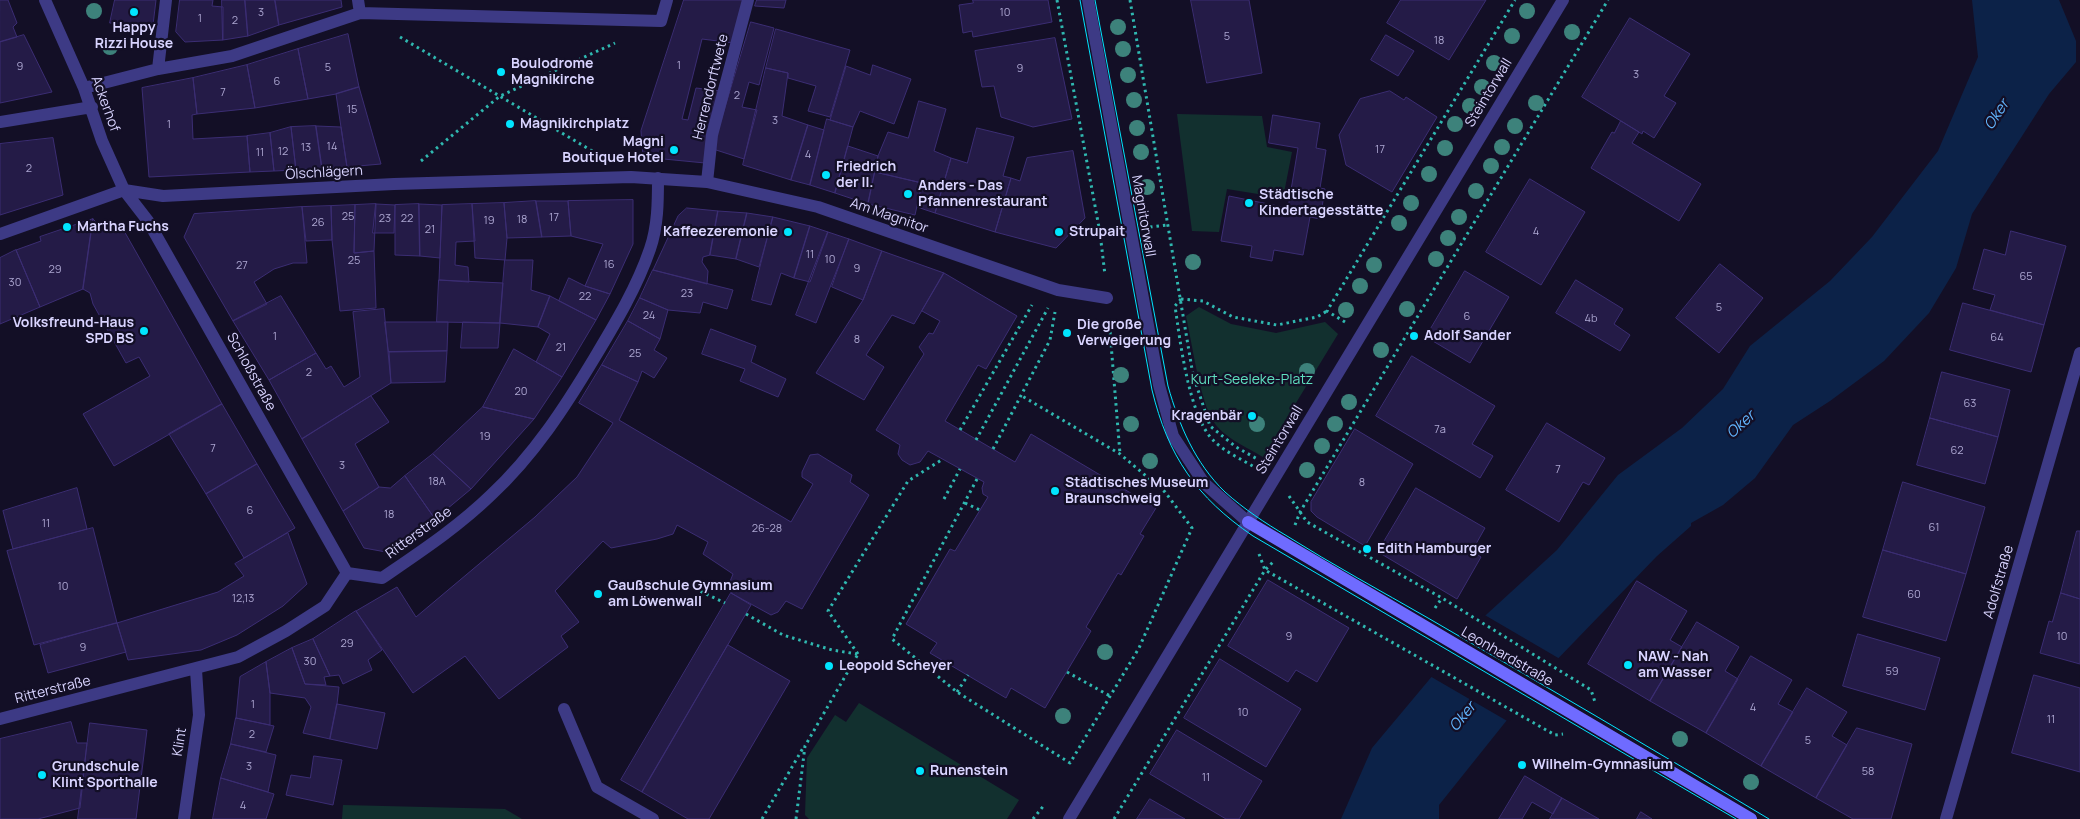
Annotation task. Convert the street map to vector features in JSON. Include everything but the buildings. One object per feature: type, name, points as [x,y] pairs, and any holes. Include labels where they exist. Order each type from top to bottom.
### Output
[{"type":"street","name":"Ackerhof","points":[[45,0],[92,107],[102,141],[124,190]]},
{"type":"street","points":[[158,69],[166,0]]},
{"type":"street","points":[[84,88],[158,69],[232,56],[359,6],[661,21],[667,0]]},
{"type":"street","name":"Herrendorftwete","points":[[707,182],[712,135],[748,0]]},
{"type":"street","name":"Magnitorwall","points":[[1088,0],[1159,385],[1173,436],[1204,483],[1248,522]]},
{"type":"street","name":"Steintorwall","points":[[1069,819],[1563,0]]},
{"type":"street","points":[[0,122],[92,107]]},
{"type":"street","name":"Ölschlägern","points":[[0,234],[124,190],[163,196],[394,184],[631,177],[658,178]]},
{"type":"street","name":"Am Magnitor","points":[[658,178],[707,182],[756,191],[818,207],[1058,290],[1107,298]]},
{"type":"street","name":"Ritterstraße","points":[[0,719],[196,670],[238,657],[294,626],[325,606],[347,573],[382,578],[436,541],[490,496],[529,456],[573,394],[620,316],[651,248],[658,208],[658,178]]},
{"type":"street","name":"Schloßstraße","points":[[124,190],[148,221],[347,573]]},
{"type":"street","name":"Adolfstraße","points":[[1946,819],[2080,353]]},
{"type":"street","name":"Leonhardstraße","points":[[1248,522],[1751,819]]},
{"type":"street","name":"Klint","points":[[184,819],[199,715],[196,670]]},
{"type":"street","points":[[564,709],[597,787],[653,819]]},
{"type":"path","points":[[1057,0],[1100,233],[1120,454]]},
{"type":"path","points":[[1130,0],[1193,375],[1210,426],[1236,447],[1264,463],[1259,471]]},
{"type":"path","points":[[1181,298],[1203,301],[1233,317],[1276,325],[1317,317],[1327,311],[1515,0]]},
{"type":"path","points":[[1294,530],[1300,512],[1608,0]]},
{"type":"path","points":[[392,32],[604,158],[631,177]]},
{"type":"path","points":[[394,184],[500,96],[616,42]]},
{"type":"path","points":[[960,430],[1043,285]]},
{"type":"path","points":[[993,449],[1050,340],[1058,290]]},
{"type":"path","points":[[976,440],[1058,290]]},
{"type":"path","points":[[1181,298],[1175,306],[1186,376],[1202,426],[1214,441],[1273,480],[1292,499],[1307,522],[1446,600],[1591,690]]},
{"type":"path","points":[[1327,311],[1348,324]]},
{"type":"path","points":[[978,479],[892,639],[957,692],[1070,762],[1139,648],[1192,528],[1165,492],[1120,454],[1022,396]]},
{"type":"path","points":[[858,654],[828,611],[908,481],[943,459]]},
{"type":"path","points":[[944,498],[960,469]]},
{"type":"path","points":[[965,503],[980,510]]},
{"type":"path","points":[[1114,819],[1265,570],[1275,560]]},
{"type":"path","points":[[1265,570],[1555,735]]},
{"type":"path","points":[[677,580],[725,603]]},
{"type":"path","points":[[1434,611],[1442,598]]},
{"type":"path","points":[[746,614],[784,635],[832,650],[858,654]]},
{"type":"path","points":[[762,819],[858,654]]},
{"type":"path","points":[[1067,672],[1110,696]]},
{"type":"path","points":[[957,692],[968,675]]},
{"type":"path","points":[[796,819],[805,746]]},
{"type":"path","points":[[1033,819],[1045,804]]},
{"type":"green space","points":[[1177,114],[1262,116],[1267,147],[1292,152],[1283,198],[1227,189],[1219,232],[1192,231]]},
{"type":"green space","name":"Kurt-Seeleke-Platz","points":[[1199,307],[1231,324],[1276,333],[1325,322],[1338,334],[1263,457],[1236,442],[1223,432],[1208,412],[1200,386],[1186,316]]},
{"type":"green space","points":[[859,703],[1019,800],[1007,819],[809,819],[805,815],[807,758],[835,715],[846,722]]},
{"type":"green space","points":[[343,805],[505,809],[522,819],[342,819]]},
{"type":"water","name":"Oker","points":[[1972,0],[2059,0],[2076,41],[2076,62],[2049,94],[1972,214],[1956,268],[1929,313],[1884,361],[1830,401],[1793,425],[1755,478],[1723,505],[1691,523],[1691,526],[1657,556],[1547,670],[1439,805],[1439,819],[1341,819],[1372,748],[1475,625],[1557,550],[1618,475],[1682,428],[1723,389],[1750,346],[1830,281],[1872,237],[1938,151],[1978,57]]},
{"type":"pier","points":[[1483,614],[1560,659],[1509,722],[1428,675]]},
{"type":"tram line","points":[[1080,0],[1152,390],[1159,414],[1176,455],[1200,490],[1215,506],[1253,536],[1736,819]]},
{"type":"tram line","points":[[1095,0],[1168,386],[1177,415],[1189,443],[1214,481],[1247,510],[1304,547],[1769,819]]},
{"type":"place","name":"Happy Rizzi House","points":[[134,12]]},
{"type":"place","name":"Boulodrome Magnikirche","points":[[501,72]]},
{"type":"place","name":"Magnikirchplatz","points":[[510,124]]},
{"type":"place","name":"Magni Boutique Hotel","points":[[674,150]]},
{"type":"place","name":"Friedrich der II.","points":[[826,175]]},
{"type":"place","name":"Anders - Das Pfannenrestaurant","points":[[908,194]]},
{"type":"place","name":"Städtische Kindertagesstätte","points":[[1249,203]]},
{"type":"place","name":"Martha Fuchs","points":[[67,227]]},
{"type":"place","name":"Kaffeezeremonie","points":[[788,232]]},
{"type":"place","name":"Strupait","points":[[1059,232]]},
{"type":"place","name":"Volksfreund-Haus SPD BS","points":[[144,331]]},
{"type":"place","name":"Die große Verweigerung","points":[[1067,333]]},
{"type":"place","name":"Adolf Sander","points":[[1414,336]]},
{"type":"place","name":"Kragenbär","points":[[1252,416]]},
{"type":"place","name":"Städtisches Museum Braunschweig","points":[[1055,491]]},
{"type":"place","name":"Edith Hamburger","points":[[1367,549]]},
{"type":"place","name":"Gaußschule Gymnasium am Löwenwall","points":[[598,594]]},
{"type":"place","name":"NAW - Nah am Wasser","points":[[1628,665]]},
{"type":"place","name":"Leopold Scheyer","points":[[829,666]]},
{"type":"place","name":"Wilhelm-Gymnasium","points":[[1522,765]]},
{"type":"place","name":"Runenstein","points":[[920,771]]},
{"type":"place","name":"Grundschule Klint Sporthalle","points":[[42,775]]}]
